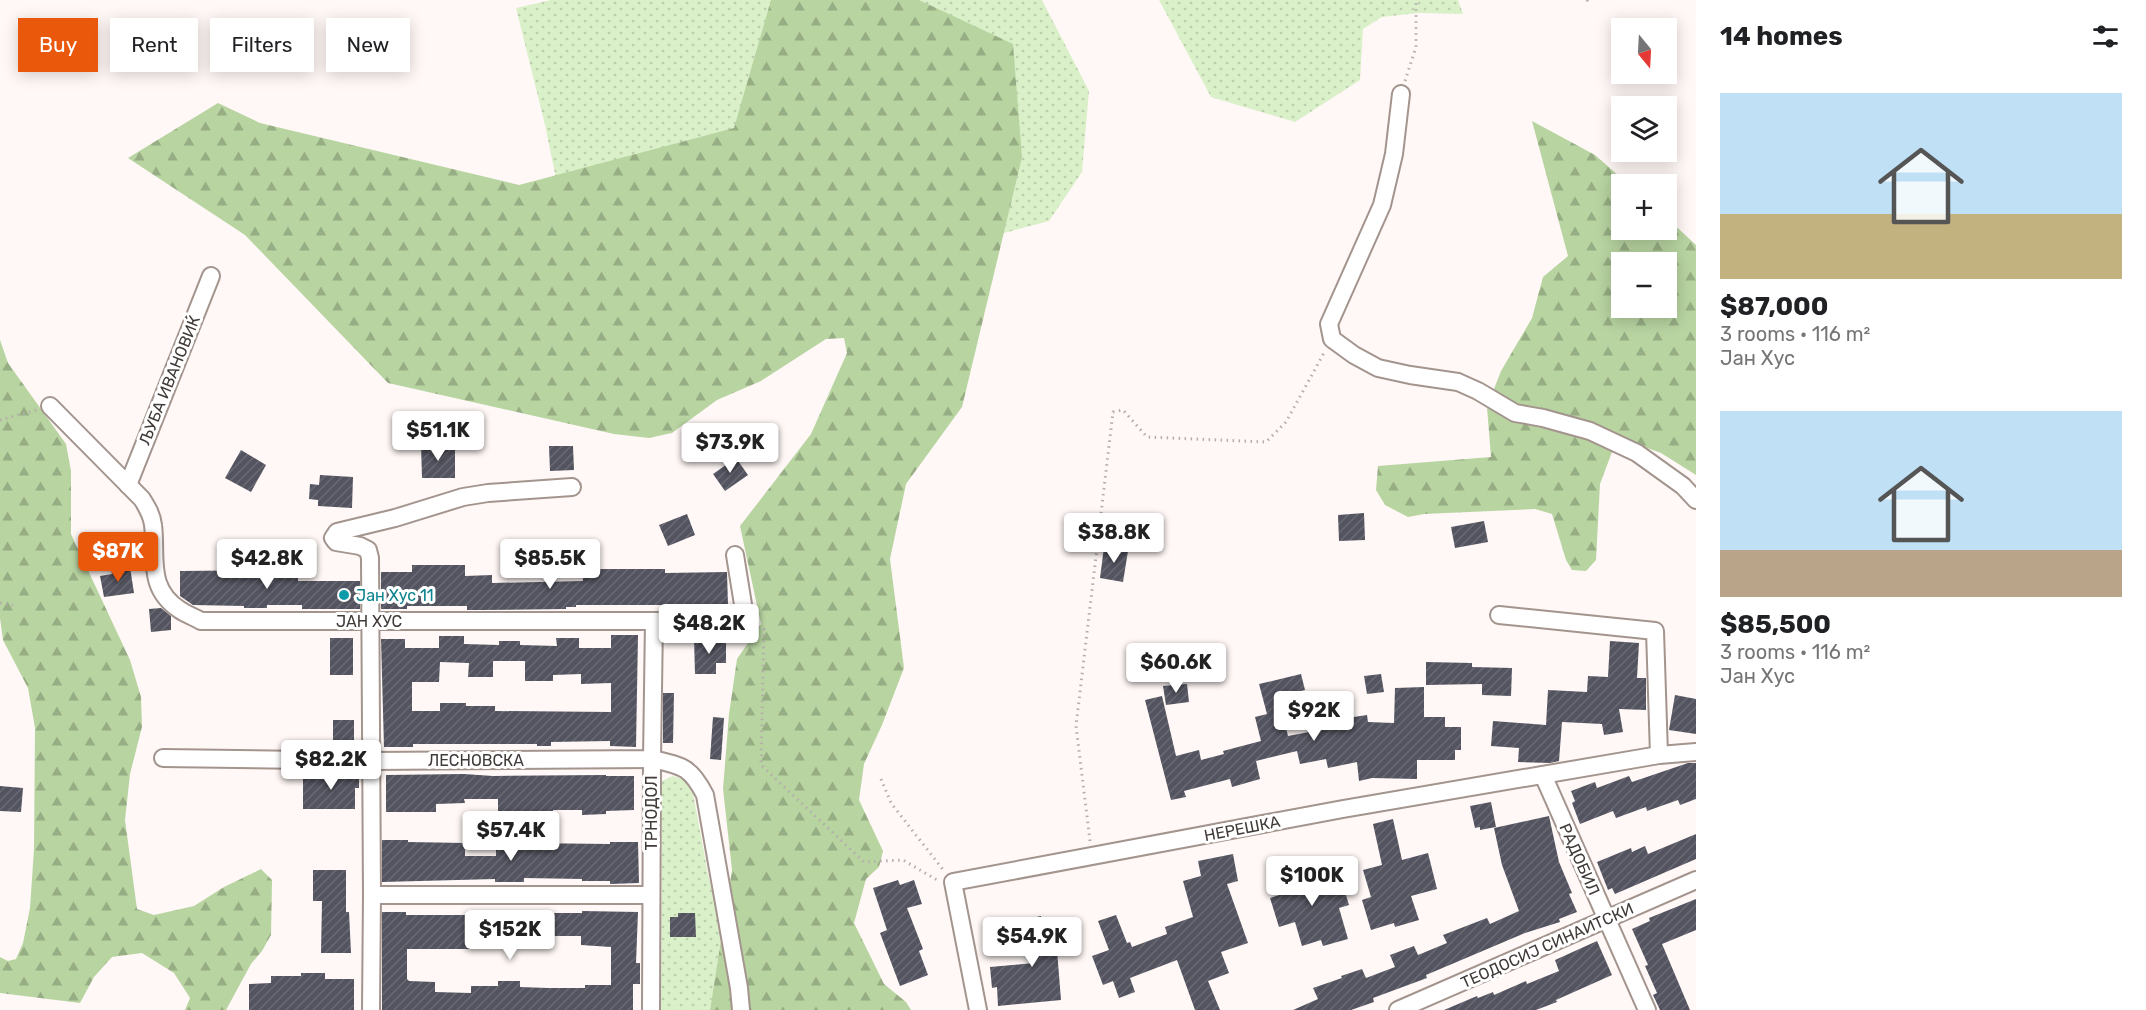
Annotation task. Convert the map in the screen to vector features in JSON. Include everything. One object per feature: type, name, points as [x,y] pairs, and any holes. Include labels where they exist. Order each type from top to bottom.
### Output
[{"type":"street","points":[[1401,94],[1394,154],[1382,205],[1329,324],[1332,339],[1354,355],[1378,368],[1458,382],[1479,391],[1515,413],[1590,430],[1636,453],[1683,486],[1696,500]]},
{"type":"street","name":"ЉУБА ИВАНОВИЌ","points":[[128,485],[211,276]]},
{"type":"street","name":"ЈАН ХУС","points":[[50,406],[142,499],[153,524],[153,553],[158,584],[178,610],[201,621],[746,623]]},
{"type":"street","points":[[371,1010],[370,558],[368,550],[360,546],[336,542],[333,538],[337,532],[395,518],[463,497],[573,487]]},
{"type":"street","points":[[735,555],[746,623]]},
{"type":"street","points":[[1499,615],[1655,631],[1659,754]]},
{"type":"street","points":[[652,759],[654,621]]},
{"type":"street","name":"НЕРЕШКА","points":[[954,886],[1354,807],[1659,754],[1696,752]]},
{"type":"street","name":"ЛЕСНОВСКА","points":[[163,758],[372,761],[652,759]]},
{"type":"street","name":"ТРНОДОЛ","points":[[651,1010],[652,759],[679,765],[695,776],[705,795],[741,1010]]},
{"type":"street","name":"РАДОБИЛ","points":[[1543,775],[1647,1010]]},
{"type":"street","name":"ТЕОДОСИЈ СИНАИТСКИ","points":[[1398,1010],[1696,880]]},
{"type":"street","points":[[954,886],[978,1010]]},
{"type":"street","points":[[372,895],[651,895]]},
{"type":"path","points":[[1401,94],[1416,47],[1416,0]]},
{"type":"path","points":[[1092,857],[1076,726],[1113,412],[1123,410],[1147,437],[1266,442],[1286,422],[1332,339]]},
{"type":"path","points":[[0,420],[50,406]]},
{"type":"path","points":[[0,603],[14,604]]},
{"type":"path","points":[[746,623],[764,629],[761,765],[864,862],[903,860],[954,886]]},
{"type":"path","points":[[881,779],[891,803],[954,886]]},
{"type":"green space","points":[[551,0],[1042,0],[1089,91],[1082,172],[1049,221],[915,257],[572,257],[545,125],[516,8]]},
{"type":"green space","points":[[771,0],[919,0],[1013,44],[1022,157],[962,407],[906,484],[890,559],[904,668],[864,764],[859,800],[883,851],[879,867],[866,879],[854,923],[884,984],[906,1002],[911,1010],[710,1010],[732,870],[723,789],[729,714],[737,659],[761,624],[740,526],[811,434],[847,353],[844,338],[826,339],[761,381],[717,400],[672,433],[649,438],[614,434],[388,383],[245,235],[128,158],[218,103],[260,123],[519,185],[734,128]]},
{"type":"green space","points":[[1159,0],[1458,0],[1463,14],[1419,13],[1382,17],[1363,29],[1360,80],[1295,122],[1211,97]]},
{"type":"green space","points":[[1532,121],[1595,155],[1617,174],[1611,174],[1611,240],[1677,240],[1677,227],[1696,245],[1696,475],[1661,453],[1631,442],[1612,452],[1600,484],[1596,560],[1586,571],[1572,570],[1566,560],[1552,514],[1535,509],[1424,514],[1408,517],[1385,505],[1376,490],[1378,466],[1491,457],[1487,407],[1501,371],[1532,318],[1543,277],[1568,256]]},
{"type":"green space","points":[[0,340],[8,363],[66,444],[71,471],[71,534],[130,660],[141,697],[142,727],[130,774],[125,820],[137,909],[154,915],[194,906],[224,887],[261,869],[272,880],[271,935],[251,964],[226,1010],[185,1010],[190,998],[174,973],[142,953],[112,957],[94,977],[80,1003],[0,993],[0,957],[8,961],[16,959],[23,943],[30,908],[34,849],[35,728],[28,688],[3,640],[0,618]]},
{"type":"green space","points":[[673,776],[685,780],[693,793],[722,935],[710,1010],[661,1010],[660,786],[662,781]]},
{"type":"building","points":[[421,446],[455,446],[455,478],[422,478]]},
{"type":"building","points":[[549,446],[573,446],[574,470],[550,471]]},
{"type":"building","points":[[241,450],[266,465],[251,492],[225,478]]},
{"type":"building","points":[[736,458],[748,475],[725,491],[713,474]]},
{"type":"building","points":[[320,475],[353,477],[352,508],[318,506],[318,500],[309,499],[310,484],[319,485]]},
{"type":"building","points":[[1364,513],[1365,540],[1339,541],[1338,515]]},
{"type":"building","points":[[687,514],[695,535],[668,546],[659,525]]},
{"type":"building","points":[[1484,521],[1488,542],[1455,548],[1451,527]]},
{"type":"building","points":[[1104,547],[1128,551],[1123,582],[1100,578]]},
{"type":"building","points":[[412,565],[465,565],[465,576],[492,575],[492,583],[583,581],[582,569],[665,569],[665,573],[727,572],[728,605],[576,605],[576,607],[566,607],[566,609],[480,610],[467,610],[467,606],[407,606],[407,609],[381,609],[381,572],[412,572]]},
{"type":"building","points":[[130,567],[134,593],[104,597],[100,576],[112,574],[111,569]]},
{"type":"building","points":[[274,568],[298,568],[298,581],[360,581],[360,609],[302,609],[302,605],[267,605],[267,608],[244,608],[244,606],[193,605],[180,596],[180,571],[274,570]]},
{"type":"building","points":[[161,608],[171,616],[171,630],[151,632],[149,609]]},
{"type":"building","points":[[611,635],[638,635],[636,747],[610,746],[610,741],[551,742],[551,746],[413,744],[413,747],[384,747],[381,639],[405,639],[405,648],[439,648],[439,636],[464,636],[464,644],[499,645],[499,641],[520,641],[520,645],[557,646],[556,638],[579,638],[579,648],[611,648]],"holes":[[[493,661],[525,661],[525,681],[553,681],[553,675],[581,674],[581,684],[611,683],[611,712],[495,711],[495,706],[466,706],[466,703],[440,703],[440,711],[412,711],[412,682],[439,682],[440,662],[469,663],[468,677],[493,677]]]},
{"type":"building","points":[[330,638],[353,638],[353,675],[330,675]]},
{"type":"building","points":[[694,638],[726,638],[726,663],[716,663],[716,674],[695,674]]},
{"type":"building","points":[[1610,641],[1639,643],[1637,678],[1646,678],[1646,710],[1619,709],[1623,732],[1604,735],[1602,724],[1562,722],[1559,761],[1550,763],[1518,762],[1519,748],[1491,746],[1493,721],[1546,725],[1548,690],[1587,692],[1588,676],[1608,677]]},
{"type":"building","points":[[1426,662],[1472,663],[1472,667],[1512,668],[1511,696],[1482,695],[1482,684],[1426,685]]},
{"type":"building","points":[[1301,674],[1305,690],[1278,696],[1288,736],[1320,730],[1318,719],[1346,714],[1347,718],[1367,715],[1368,722],[1394,723],[1395,688],[1424,687],[1424,717],[1445,717],[1445,727],[1461,727],[1461,750],[1455,750],[1455,760],[1417,760],[1417,779],[1372,778],[1359,781],[1357,762],[1328,768],[1326,759],[1300,764],[1297,751],[1256,761],[1260,779],[1232,787],[1230,779],[1184,791],[1186,797],[1171,800],[1145,700],[1162,696],[1176,756],[1199,750],[1201,760],[1224,754],[1223,751],[1261,741],[1255,717],[1267,714],[1259,684]]},
{"type":"building","points":[[1381,674],[1384,692],[1367,694],[1364,676]]},
{"type":"building","points":[[1187,684],[1189,702],[1166,705],[1163,686]]},
{"type":"building","points":[[663,693],[674,693],[673,743],[663,743]]},
{"type":"building","points":[[1675,695],[1696,699],[1696,734],[1669,730]]},
{"type":"building","points":[[713,717],[724,718],[721,760],[710,759]]},
{"type":"building","points":[[333,720],[354,720],[354,742],[333,742]]},
{"type":"building","points":[[1688,763],[1696,763],[1696,799],[1680,805],[1678,800],[1647,811],[1646,807],[1616,818],[1613,811],[1580,824],[1572,803],[1575,801],[1571,791],[1595,782],[1597,788],[1629,776],[1632,782]]},
{"type":"building","points":[[330,772],[359,773],[359,788],[355,788],[355,809],[303,809],[303,776],[330,776]]},
{"type":"building","points":[[386,775],[634,776],[634,810],[582,815],[582,810],[553,810],[553,814],[498,814],[498,799],[464,799],[465,803],[436,804],[436,812],[386,812]]},
{"type":"building","points":[[0,786],[23,788],[21,812],[0,811]]},
{"type":"building","points":[[1491,802],[1496,827],[1480,830],[1480,827],[1475,828],[1470,806]]},
{"type":"building","points":[[1549,816],[1559,862],[1577,912],[1559,919],[1560,922],[1525,933],[1426,975],[1427,978],[1373,998],[1374,1002],[1351,1010],[1293,1010],[1318,999],[1313,988],[1362,969],[1366,978],[1395,967],[1390,955],[1414,946],[1418,955],[1447,943],[1443,935],[1487,918],[1490,924],[1519,911],[1502,865],[1494,828]]},
{"type":"building","points":[[1393,819],[1402,860],[1428,853],[1437,889],[1411,896],[1419,920],[1395,927],[1394,923],[1371,930],[1362,900],[1371,897],[1363,870],[1382,865],[1373,824]]},
{"type":"building","points":[[1696,834],[1696,859],[1615,894],[1612,888],[1608,890],[1597,862],[1631,848],[1632,852],[1645,846],[1648,854]]},
{"type":"building","points":[[496,838],[525,838],[525,843],[638,842],[639,883],[610,884],[610,881],[582,881],[582,879],[524,878],[524,882],[495,882],[495,879],[382,882],[382,840],[465,843],[465,856],[496,856]]},
{"type":"building","points":[[1233,854],[1238,881],[1227,884],[1248,943],[1221,952],[1229,973],[1208,981],[1220,1010],[1195,1010],[1177,960],[1130,978],[1135,992],[1119,998],[1113,981],[1103,985],[1092,956],[1109,950],[1098,921],[1116,915],[1127,943],[1130,942],[1132,947],[1167,934],[1165,927],[1193,917],[1183,881],[1201,876],[1198,861]]},
{"type":"building","points":[[1297,856],[1306,886],[1340,876],[1349,905],[1339,908],[1348,939],[1323,946],[1321,940],[1302,946],[1295,922],[1279,927],[1270,898],[1292,891],[1283,860]]},
{"type":"building","points":[[313,870],[346,870],[346,912],[349,912],[351,953],[321,953],[322,901],[313,901]]},
{"type":"building","points":[[898,880],[900,885],[914,880],[922,904],[907,908],[923,949],[919,951],[928,975],[900,986],[880,933],[887,930],[873,888]]},
{"type":"building","points":[[1696,899],[1696,930],[1662,944],[1690,1010],[1660,1010],[1653,995],[1657,993],[1645,966],[1648,965],[1632,929],[1650,921],[1649,918]]},
{"type":"building","points":[[582,911],[638,912],[636,963],[640,963],[640,984],[633,984],[633,1010],[382,1010],[382,912],[406,912],[406,915],[582,913]],"holes":[[[549,936],[581,936],[581,945],[611,947],[611,985],[548,988],[520,987],[520,981],[498,981],[498,986],[471,986],[471,993],[435,992],[435,982],[407,979],[407,949],[521,947],[521,944],[548,944]]]},
{"type":"building","points":[[678,913],[695,913],[696,937],[670,937],[670,917],[678,917]]},
{"type":"building","points":[[1041,916],[1042,922],[1056,919],[1063,949],[1057,950],[1061,1000],[998,1006],[997,987],[992,988],[990,967],[1034,963],[1023,920]]},
{"type":"building","points":[[1597,941],[1612,975],[1556,1000],[1557,1002],[1536,1010],[1444,1010],[1477,996],[1478,998],[1493,992],[1494,995],[1526,981],[1527,984],[1559,971],[1555,960]]},
{"type":"building","points":[[301,973],[325,973],[325,979],[354,979],[354,1010],[249,1010],[249,984],[271,983],[271,976],[301,976]]},
{"type":"place","name":"Јан Хус 11","points":[[344,595]]}]
